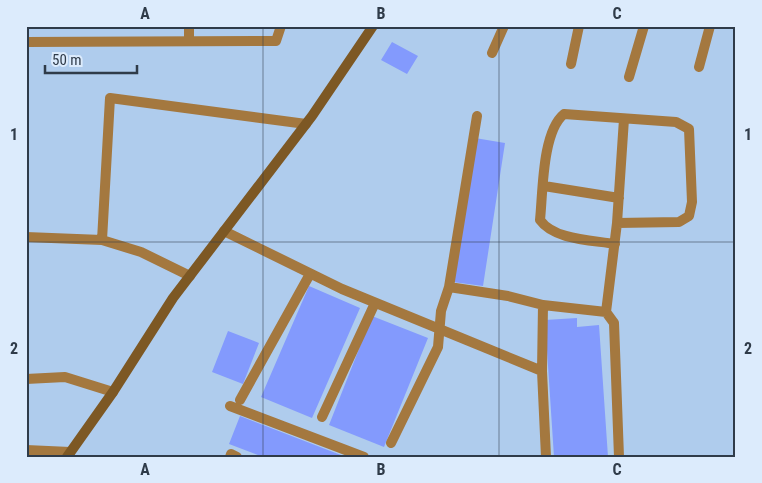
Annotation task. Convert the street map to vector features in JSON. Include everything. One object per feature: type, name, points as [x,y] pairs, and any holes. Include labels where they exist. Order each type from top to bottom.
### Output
[{"type":"street","points":[[188,26],[189,41]]},
{"type":"street","points":[[26,42],[276,41],[281,26]]},
{"type":"street","points":[[26,450],[68,454],[113,392],[190,276],[306,124],[373,26]]},
{"type":"street","points":[[492,53],[504,26]]},
{"type":"street","points":[[570,64],[579,26]]},
{"type":"street","points":[[629,77],[644,26]]},
{"type":"street","points":[[699,67],[710,26]]},
{"type":"street","points":[[102,240],[110,98],[306,124]]},
{"type":"street","points":[[615,244],[565,235],[545,227],[540,220],[548,145],[556,120],[564,114],[591,114],[624,119],[676,122],[689,129],[692,202],[689,216],[679,222],[618,223]]},
{"type":"street","points":[[391,443],[438,347],[441,311],[449,287],[477,116]]},
{"type":"street","points":[[619,457],[614,323],[606,312],[618,223],[624,119]]},
{"type":"street","points":[[544,186],[619,198]]},
{"type":"street","points":[[224,231],[310,274],[375,303],[542,371]]},
{"type":"street","points":[[26,237],[102,240],[141,252],[190,276]]},
{"type":"street","points":[[240,400],[310,274]]},
{"type":"street","points":[[449,287],[508,296],[543,305],[606,312]]},
{"type":"street","points":[[322,417],[375,303]]},
{"type":"street","points":[[543,305],[542,371],[546,457]]},
{"type":"street","points":[[26,379],[65,376],[113,392]]},
{"type":"street","points":[[230,406],[364,457]]},
{"type":"street","points":[[230,457],[231,454],[237,457]]},
{"type":"building","points":[[392,42],[418,56],[407,74],[381,60]]},
{"type":"building","points":[[475,138],[505,143],[483,286],[453,282]]},
{"type":"building","points":[[309,286],[360,308],[312,418],[261,397]]},
{"type":"building","points":[[372,316],[428,338],[384,447],[329,425]]},
{"type":"building","points":[[577,318],[577,327],[599,325],[608,457],[554,457],[545,320]]},
{"type":"building","points":[[228,331],[259,343],[243,384],[212,372]]},
{"type":"building","points":[[240,416],[346,457],[263,457],[229,444]]}]
